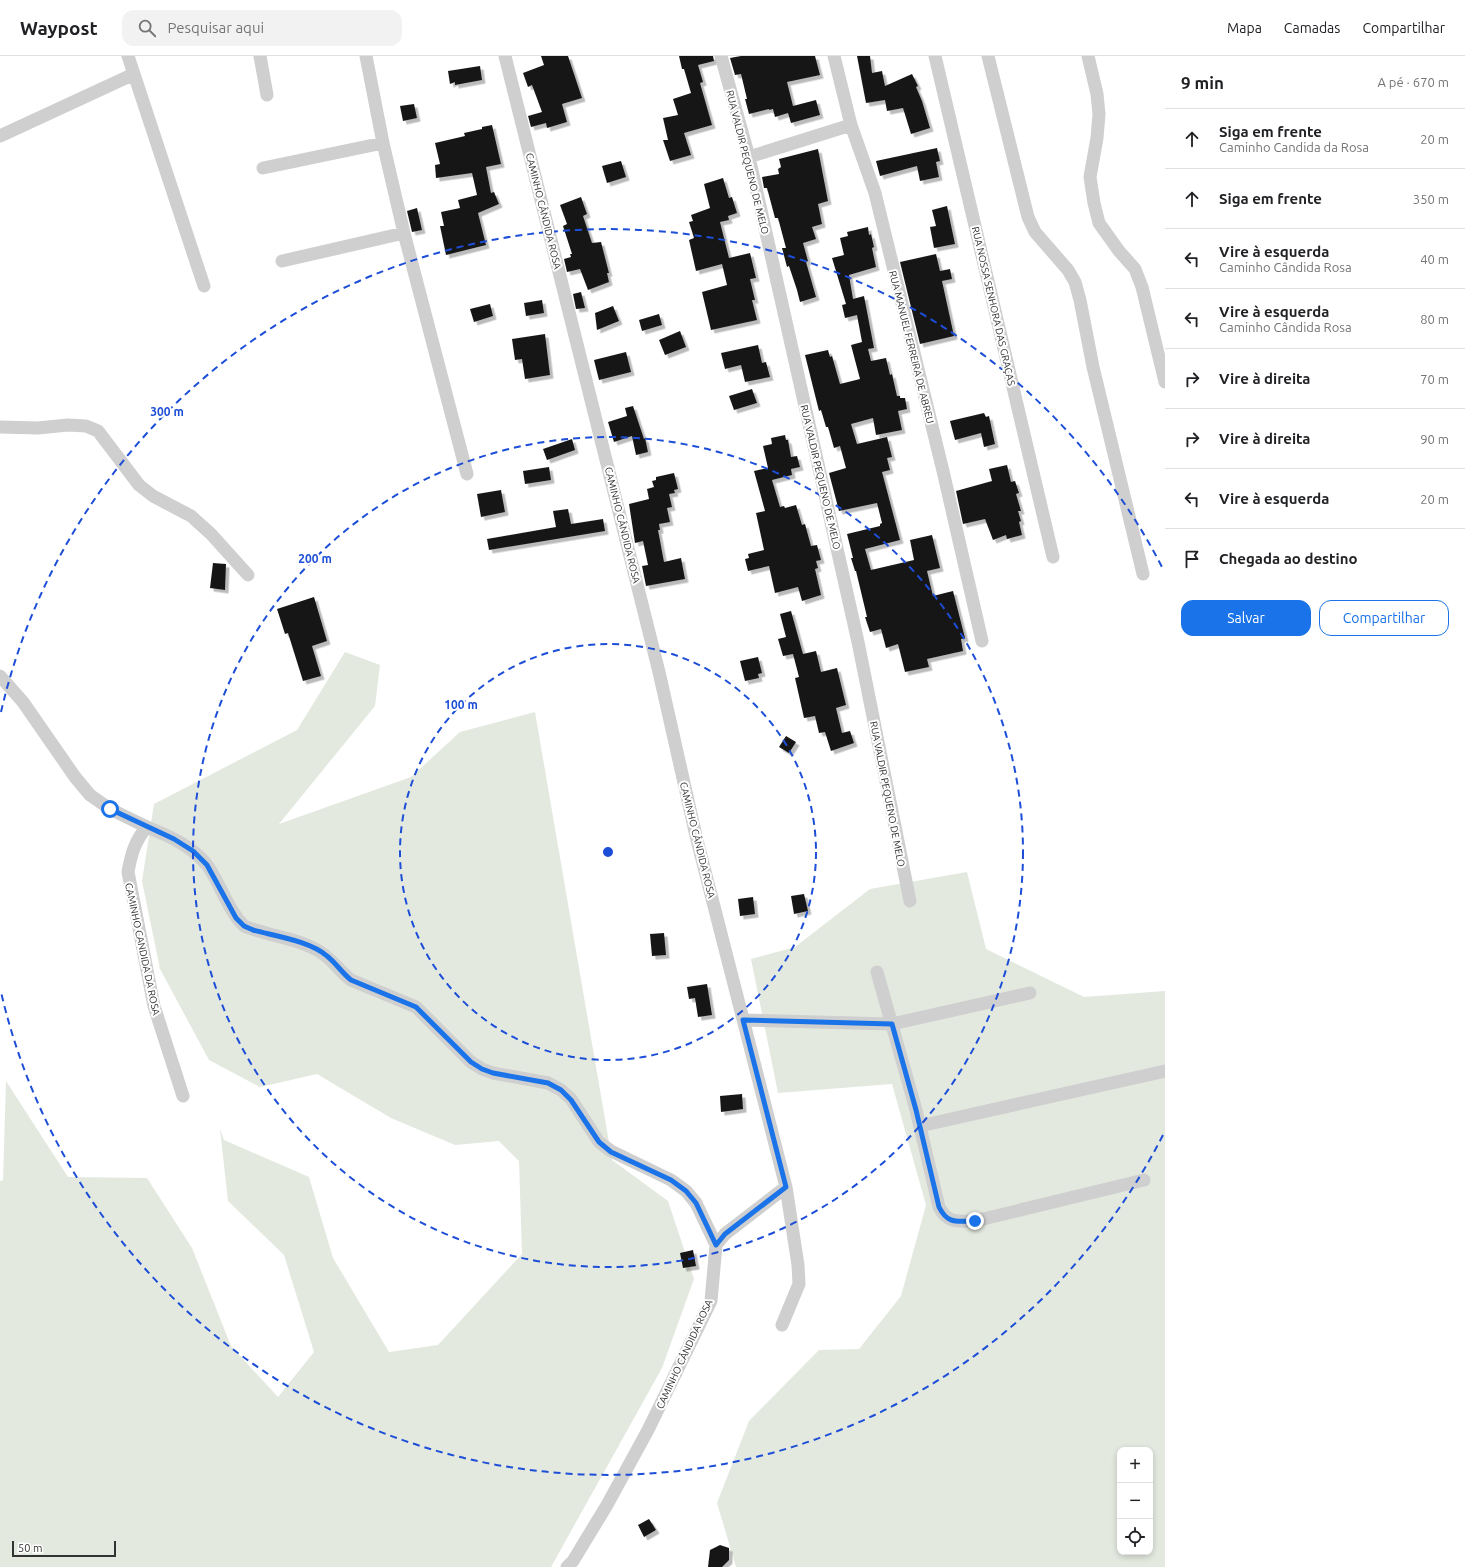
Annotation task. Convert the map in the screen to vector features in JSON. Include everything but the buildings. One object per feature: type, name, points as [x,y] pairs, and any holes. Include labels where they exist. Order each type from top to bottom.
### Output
[{"type":"street","points":[[128,56],[204,286]]},
{"type":"street","points":[[260,56],[267,95]]},
{"type":"street","points":[[366,56],[383,143],[404,233],[468,474]]},
{"type":"street","name":"CAMINHO CÂNDIDA ROSA","points":[[505,56],[659,672],[696,836],[786,1187],[798,1265],[799,1284],[782,1325]]},
{"type":"street","name":"RUA VALDIR PEQUENO DE MELO","points":[[721,56],[749,157],[858,642],[910,901]]},
{"type":"street","name":"RUA MANUEL FERREIRA DE ABREU","points":[[834,56],[851,125],[874,193],[943,471],[982,641]]},
{"type":"street","name":"RUA NOSSA SENHORA DAS GRAÇAS","points":[[935,56],[1053,557]]},
{"type":"street","points":[[988,56],[1028,217],[1035,232],[1068,270],[1075,282],[1093,367],[1143,574]]},
{"type":"street","points":[[1088,56],[1097,94],[1099,114],[1097,138],[1090,177],[1094,204],[1099,223],[1118,251],[1135,269],[1142,287],[1165,382]]},
{"type":"street","points":[[0,136],[134,74]]},
{"type":"street","points":[[749,157],[851,125]]},
{"type":"street","points":[[263,168],[383,143]]},
{"type":"street","points":[[282,261],[404,233]]},
{"type":"street","points":[[0,427],[38,428],[68,425],[86,426],[98,431],[140,485],[153,496],[191,516],[211,534],[248,575]]},
{"type":"street","points":[[0,676],[23,702],[75,777],[90,795],[110,809],[174,839],[193,851],[207,865],[236,918],[244,926],[316,949],[327,956],[344,975],[351,980],[416,1007],[471,1062],[482,1069],[493,1073],[548,1083],[561,1090],[571,1100],[599,1142],[611,1152],[671,1180],[686,1191],[696,1203],[716,1245],[725,1234],[786,1187]]},
{"type":"street","name":"CAMINHO CANDIDA DA ROSA","points":[[147,827],[138,839],[130,856],[128,872],[154,1006],[183,1096]]},
{"type":"street","points":[[877,972],[920,1126],[939,1207],[944,1217],[954,1221],[975,1221],[1144,1180]]},
{"type":"street","points":[[743,1020],[892,1024],[1030,994]]},
{"type":"street","points":[[920,1126],[1165,1071]]},
{"type":"street","name":"CAMINHO CÂNDIDA ROSA","points":[[567,1567],[573,1561],[607,1505],[648,1430],[711,1301],[716,1245]]},
{"type":"shaded area","points":[[345,652],[380,665],[375,706],[279,824],[411,777],[460,732],[535,712],[612,1160],[668,1201],[694,1279],[662,1368],[551,1567],[0,1567],[0,1181],[3,1180],[6,1081],[68,1177],[147,1178],[192,1248],[231,1346],[278,1397],[314,1352],[284,1255],[228,1201],[220,1129],[224,1140],[309,1177],[333,1258],[389,1352],[438,1345],[522,1254],[519,1161],[499,1141],[455,1145],[391,1118],[317,1074],[260,1087],[209,1060],[160,969],[142,881],[154,804],[297,730]]},
{"type":"shaded area","points":[[967,872],[986,949],[1084,997],[1165,991],[1165,1567],[736,1567],[717,1503],[749,1421],[819,1350],[859,1349],[901,1296],[926,1205],[892,1084],[778,1093],[751,959],[795,947],[870,889]]},
{"type":"route","points":[[110,809],[174,839],[193,851],[207,865],[236,918],[244,926],[253,930],[305,944],[316,949],[327,956],[344,975],[351,980],[416,1007],[471,1062],[482,1069],[493,1073],[548,1083],[561,1090],[571,1100],[599,1142],[611,1152],[671,1180],[686,1191],[696,1203],[716,1245],[725,1234],[786,1187],[743,1020],[892,1024],[916,1110],[939,1207],[944,1217],[954,1221],[975,1221]]}]
